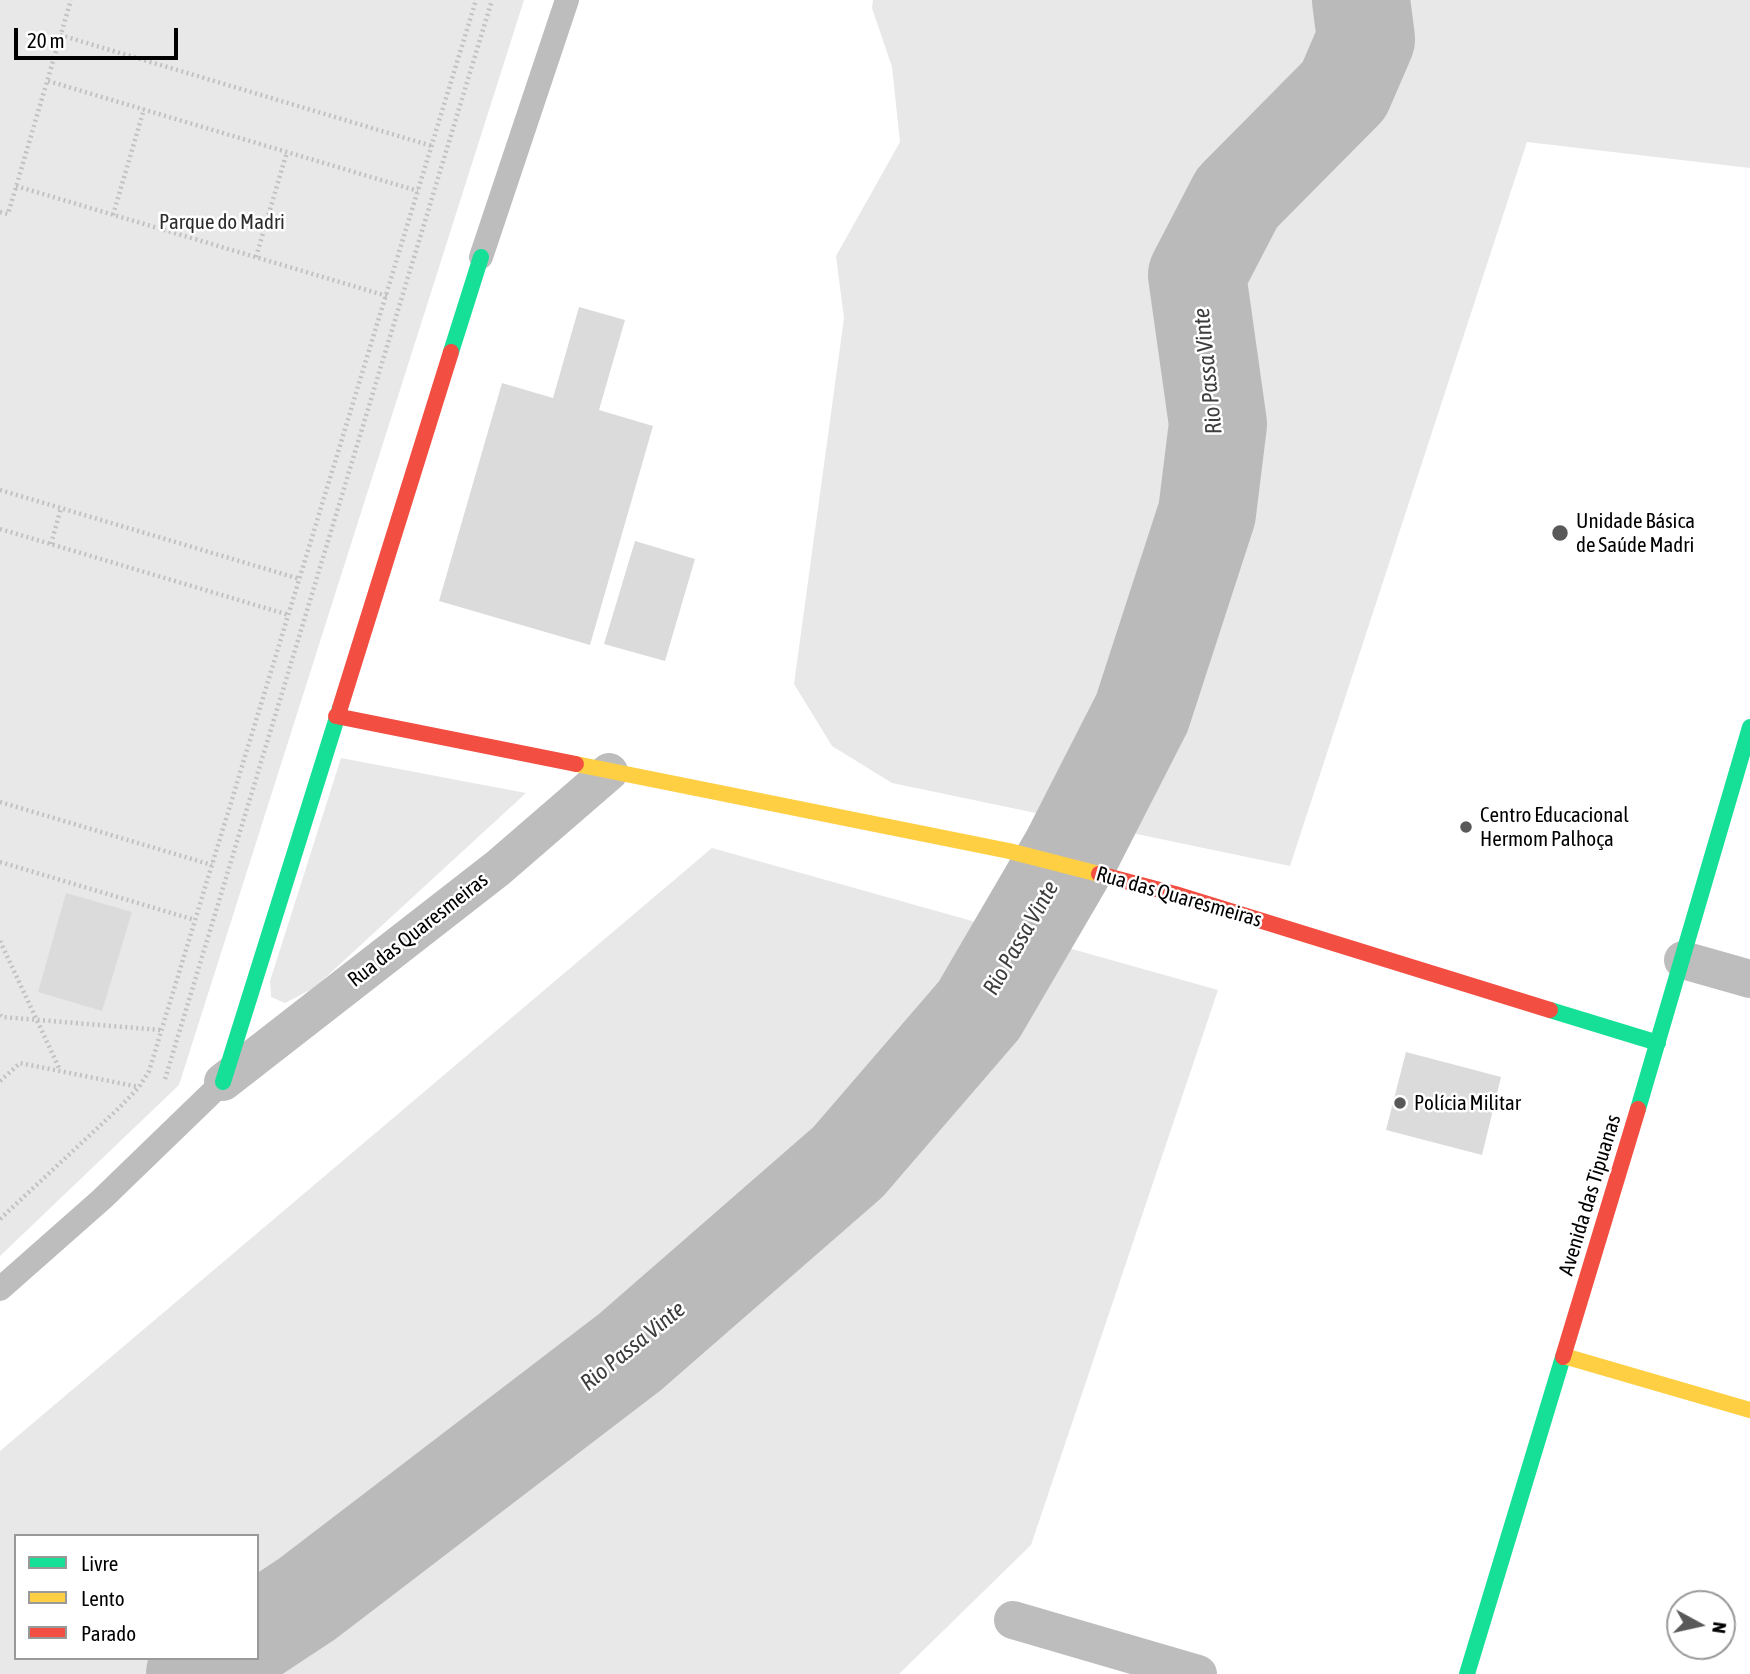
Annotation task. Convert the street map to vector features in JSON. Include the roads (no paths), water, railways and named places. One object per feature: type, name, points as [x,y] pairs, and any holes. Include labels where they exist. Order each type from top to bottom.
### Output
[{"type":"street","points":[[223,1083],[481,257]]},
{"type":"street","name":"Rua das Quaresmeiras","points":[[336,716],[1009,851],[1175,894],[1658,1043]]},
{"type":"street","name":"Avenida das Tipuanas","points":[[1467,1674],[1683,960],[1750,727]]},
{"type":"street","name":"Rua das Quaresmeiras","points":[[223,1083],[498,867],[608,772]]},
{"type":"street","points":[[1683,960],[1750,979]]},
{"type":"street","points":[[1564,1356],[1750,1410]]},
{"type":"street","points":[[1013,1620],[1198,1674]]},
{"type":"lane","points":[[481,257],[567,0]]},
{"type":"lane","points":[[0,1289],[102,1199],[223,1083]]},
{"type":"waterway","name":"Rio Passa Vinte","points":[[259,1631],[307,1599],[630,1352],[848,1162],[979,1010],[1070,854],[1142,713],[1207,513],[1218,424],[1197,275],[1237,198],[1344,90],[1366,39],[1361,0]]},
{"type":"waterway","name":"Rio Passa Vinte","points":[[195,1674],[215,1660]]},
{"type":"place","name":"Unidade Básica de Saúde Madri","points":[[1560,533]]},
{"type":"place","name":"Centro Educacional Hermom Palhoça","points":[[1466,827]]},
{"type":"place","name":"Polícia Militar","points":[[1400,1103]]},
{"type":"park label","name":"Parque do Madri","points":[[222,222]]}]
